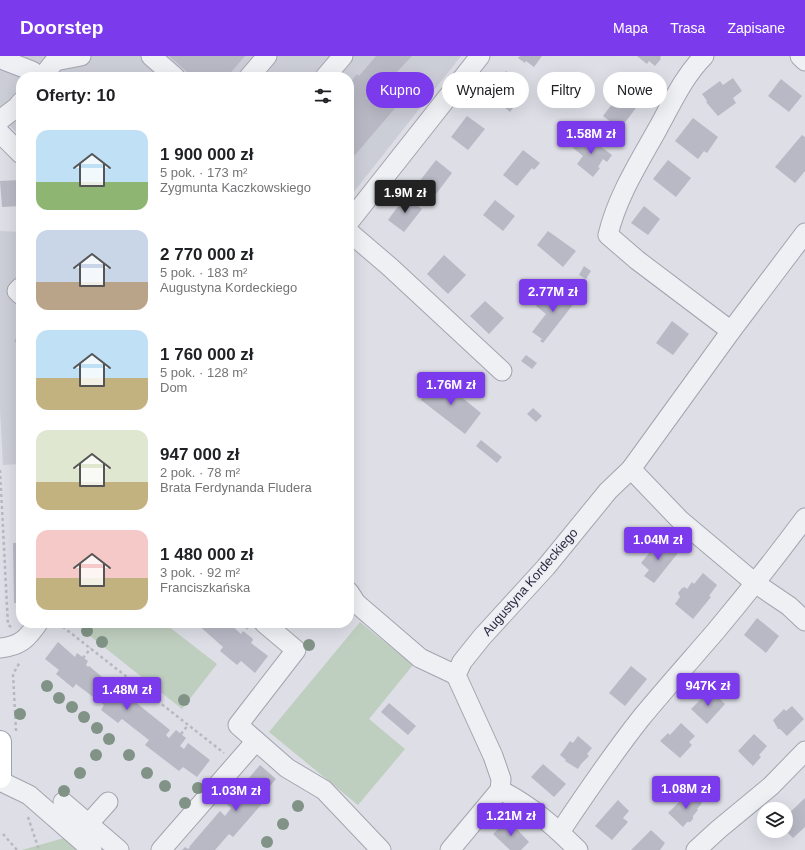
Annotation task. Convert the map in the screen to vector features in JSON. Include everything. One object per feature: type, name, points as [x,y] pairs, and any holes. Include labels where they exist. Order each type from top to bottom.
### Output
[{"type":"main road","points":[[0,777],[8,738]]},
{"type":"street","points":[[6,56],[6,60],[32,71],[49,70],[81,56]]},
{"type":"street","points":[[151,56],[169,72]]},
{"type":"street","points":[[253,72],[267,56]]},
{"type":"street","points":[[329,72],[343,56]]},
{"type":"street","points":[[354,216],[480,56]]},
{"type":"street","points":[[704,56],[682,85],[630,179],[613,216],[608,235],[638,260],[731,331]]},
{"type":"street","points":[[800,56],[805,61]]},
{"type":"street","points":[[0,120],[16,108]]},
{"type":"street","points":[[0,133],[16,149]]},
{"type":"street","name":"Augustyna Kordeckiego","points":[[456,676],[462,662],[482,637],[546,567],[608,491],[631,469],[731,331],[805,233]]},
{"type":"street","points":[[354,236],[390,266],[502,371]]},
{"type":"street","points":[[631,469],[680,520],[756,583],[789,606],[805,621]]},
{"type":"street","points":[[560,832],[599,773],[641,719],[672,680],[756,583],[805,518]]},
{"type":"street","points":[[354,600],[420,658],[456,676],[493,756],[501,779],[500,790],[450,850]]},
{"type":"street","points":[[0,648],[10,647],[22,642],[30,635],[35,628]]},
{"type":"street","points":[[270,628],[296,650],[238,725],[287,768],[324,790],[381,850]]},
{"type":"street","points":[[160,850],[256,741]]},
{"type":"street","points":[[696,850],[771,786],[805,751]]},
{"type":"street","points":[[0,781],[29,795],[83,830],[119,850]]},
{"type":"street","points":[[500,790],[538,813],[578,850]]},
{"type":"street","points":[[63,802],[83,830],[92,850]]},
{"type":"street","points":[[83,830],[108,802]]},
{"type":"path","points":[[0,470],[8,625],[16,631]]},
{"type":"path","points":[[65,628],[237,763]]},
{"type":"path","points":[[83,658],[91,648]]},
{"type":"path","points":[[8,738],[13,674],[23,658]]},
{"type":"path","points":[[128,693],[135,683]]},
{"type":"path","points":[[180,734],[188,724]]},
{"type":"path","points":[[18,790],[39,850]]},
{"type":"path","points":[[3,834],[18,850]]},
{"type":"shaded area","points":[[0,56],[461,56],[448,72],[442,72],[442,80],[434,90],[434,72],[366,72],[366,108],[420,108],[354,192],[354,72],[16,72],[16,132],[0,116]]},
{"type":"shaded area","points":[[0,231],[16,232],[16,464],[3,465],[0,409]]},
{"type":"green space","points":[[360,622],[413,665],[369,719],[405,749],[358,805],[269,732]]},
{"type":"green space","points":[[86,628],[170,628],[217,664],[182,709],[84,631]]},
{"type":"green space","points":[[64,838],[76,850],[22,850]]},
{"type":"building","points":[[169,56],[245,56],[231,72],[187,72]]},
{"type":"building","points":[[376,56],[412,56],[397,72],[366,72],[366,108],[395,108],[354,156],[354,78],[357,74],[359,76]]},
{"type":"building","points":[[520,56],[542,56],[534,67],[526,61],[525,63],[518,58]]},
{"type":"building","points":[[637,56],[661,56],[661,59],[655,66],[649,61],[647,64]]},
{"type":"building","points":[[733,78],[742,91],[733,98],[736,103],[718,116],[706,102],[707,101],[702,94],[720,81],[723,85]]},
{"type":"building","points":[[781,79],[802,96],[789,112],[768,96]]},
{"type":"building","points":[[505,108],[513,108],[510,112]]},
{"type":"building","points":[[609,108],[636,108],[620,129],[603,116]]},
{"type":"building","points":[[467,116],[485,129],[468,150],[451,137]]},
{"type":"building","points":[[693,118],[718,137],[707,153],[704,151],[698,159],[675,141]]},
{"type":"building","points":[[584,134],[612,155],[607,162],[603,159],[598,167],[600,168],[593,177],[577,164],[583,156],[573,148]]},
{"type":"building","points":[[802,135],[805,137],[805,171],[795,183],[775,167]]},
{"type":"building","points":[[523,150],[540,163],[534,170],[532,168],[517,186],[503,175]]},
{"type":"building","points":[[436,160],[452,173],[436,194],[419,182]]},
{"type":"building","points":[[668,160],[691,178],[676,197],[653,179]]},
{"type":"building","points":[[16,180],[16,206],[2,207],[0,181]]},
{"type":"building","points":[[405,197],[422,209],[404,232],[388,220]]},
{"type":"building","points":[[495,200],[515,216],[503,231],[483,215]]},
{"type":"building","points":[[644,206],[660,219],[648,235],[631,223]]},
{"type":"building","points":[[548,231],[576,251],[563,267],[537,245]]},
{"type":"building","points":[[444,255],[466,275],[448,294],[427,274]]},
{"type":"building","points":[[584,266],[591,271],[586,279],[579,275]]},
{"type":"building","points":[[547,291],[557,299],[562,292],[568,296],[570,294],[579,300],[577,303],[575,302],[543,343],[540,341],[542,339],[532,332],[546,314],[536,306]]},
{"type":"building","points":[[485,301],[504,318],[489,334],[470,316]]},
{"type":"building","points":[[672,321],[689,334],[673,355],[656,343]]},
{"type":"building","points":[[526,355],[537,363],[532,369],[521,361]]},
{"type":"building","points":[[438,378],[481,413],[465,434],[421,400]]},
{"type":"building","points":[[533,408],[542,416],[536,422],[527,414]]},
{"type":"building","points":[[481,440],[502,457],[497,463],[476,446]]},
{"type":"building","points":[[658,542],[668,550],[671,547],[678,553],[654,583],[644,576],[649,570],[641,563]]},
{"type":"building","points":[[13,543],[16,543],[16,603],[14,603]]},
{"type":"building","points":[[703,573],[717,585],[709,596],[711,597],[693,619],[675,604],[680,597],[678,593],[682,588],[685,587],[687,589],[692,582],[694,584]]},
{"type":"building","points":[[757,618],[779,636],[766,653],[744,635]]},
{"type":"building","points":[[202,628],[234,628],[241,634],[243,631],[252,638],[253,640],[251,643],[268,656],[255,673],[241,661],[237,665],[220,651],[223,647]]},
{"type":"building","points":[[58,642],[75,657],[77,653],[88,661],[86,665],[88,667],[89,666],[120,692],[123,689],[133,697],[131,700],[133,702],[134,701],[170,730],[166,735],[169,738],[176,730],[186,738],[180,746],[184,749],[188,743],[210,760],[197,777],[183,767],[179,771],[145,745],[149,740],[122,719],[118,723],[101,710],[104,705],[76,684],[73,688],[56,674],[59,670],[45,659]]},
{"type":"building","points":[[631,666],[647,679],[625,706],[609,693]]},
{"type":"building","points":[[710,690],[725,704],[707,724],[691,709]]},
{"type":"building","points":[[389,703],[416,726],[408,735],[381,712]]},
{"type":"building","points":[[792,706],[804,719],[787,736],[780,729],[778,729],[773,720],[784,709],[786,711]]},
{"type":"building","points":[[681,723],[695,736],[689,742],[692,745],[680,758],[660,741],[668,733],[670,735]]},
{"type":"building","points":[[754,734],[767,746],[759,755],[761,757],[753,766],[738,751]]},
{"type":"building","points":[[578,736],[592,748],[587,754],[589,756],[578,769],[565,761],[566,760],[560,755],[570,741],[573,743]]},
{"type":"building","points":[[543,764],[566,784],[554,797],[531,777]]},
{"type":"building","points":[[260,765],[276,779],[265,792],[269,796],[233,837],[229,834],[215,850],[182,850],[185,847],[188,849],[190,847],[220,811],[225,816],[231,808],[224,802],[233,792],[240,798],[247,791],[242,786]]},
{"type":"building","points":[[691,793],[702,803],[693,816],[693,819],[690,822],[687,822],[683,827],[668,813],[684,797],[686,798]]},
{"type":"building","points":[[805,798],[805,827],[793,838],[793,809]]},
{"type":"building","points":[[618,800],[629,811],[623,818],[628,822],[612,840],[595,826]]},
{"type":"building","points":[[506,821],[512,827],[513,825],[529,842],[521,850],[510,850],[493,834]]},
{"type":"building","points":[[651,830],[665,843],[660,850],[631,850]]}]
